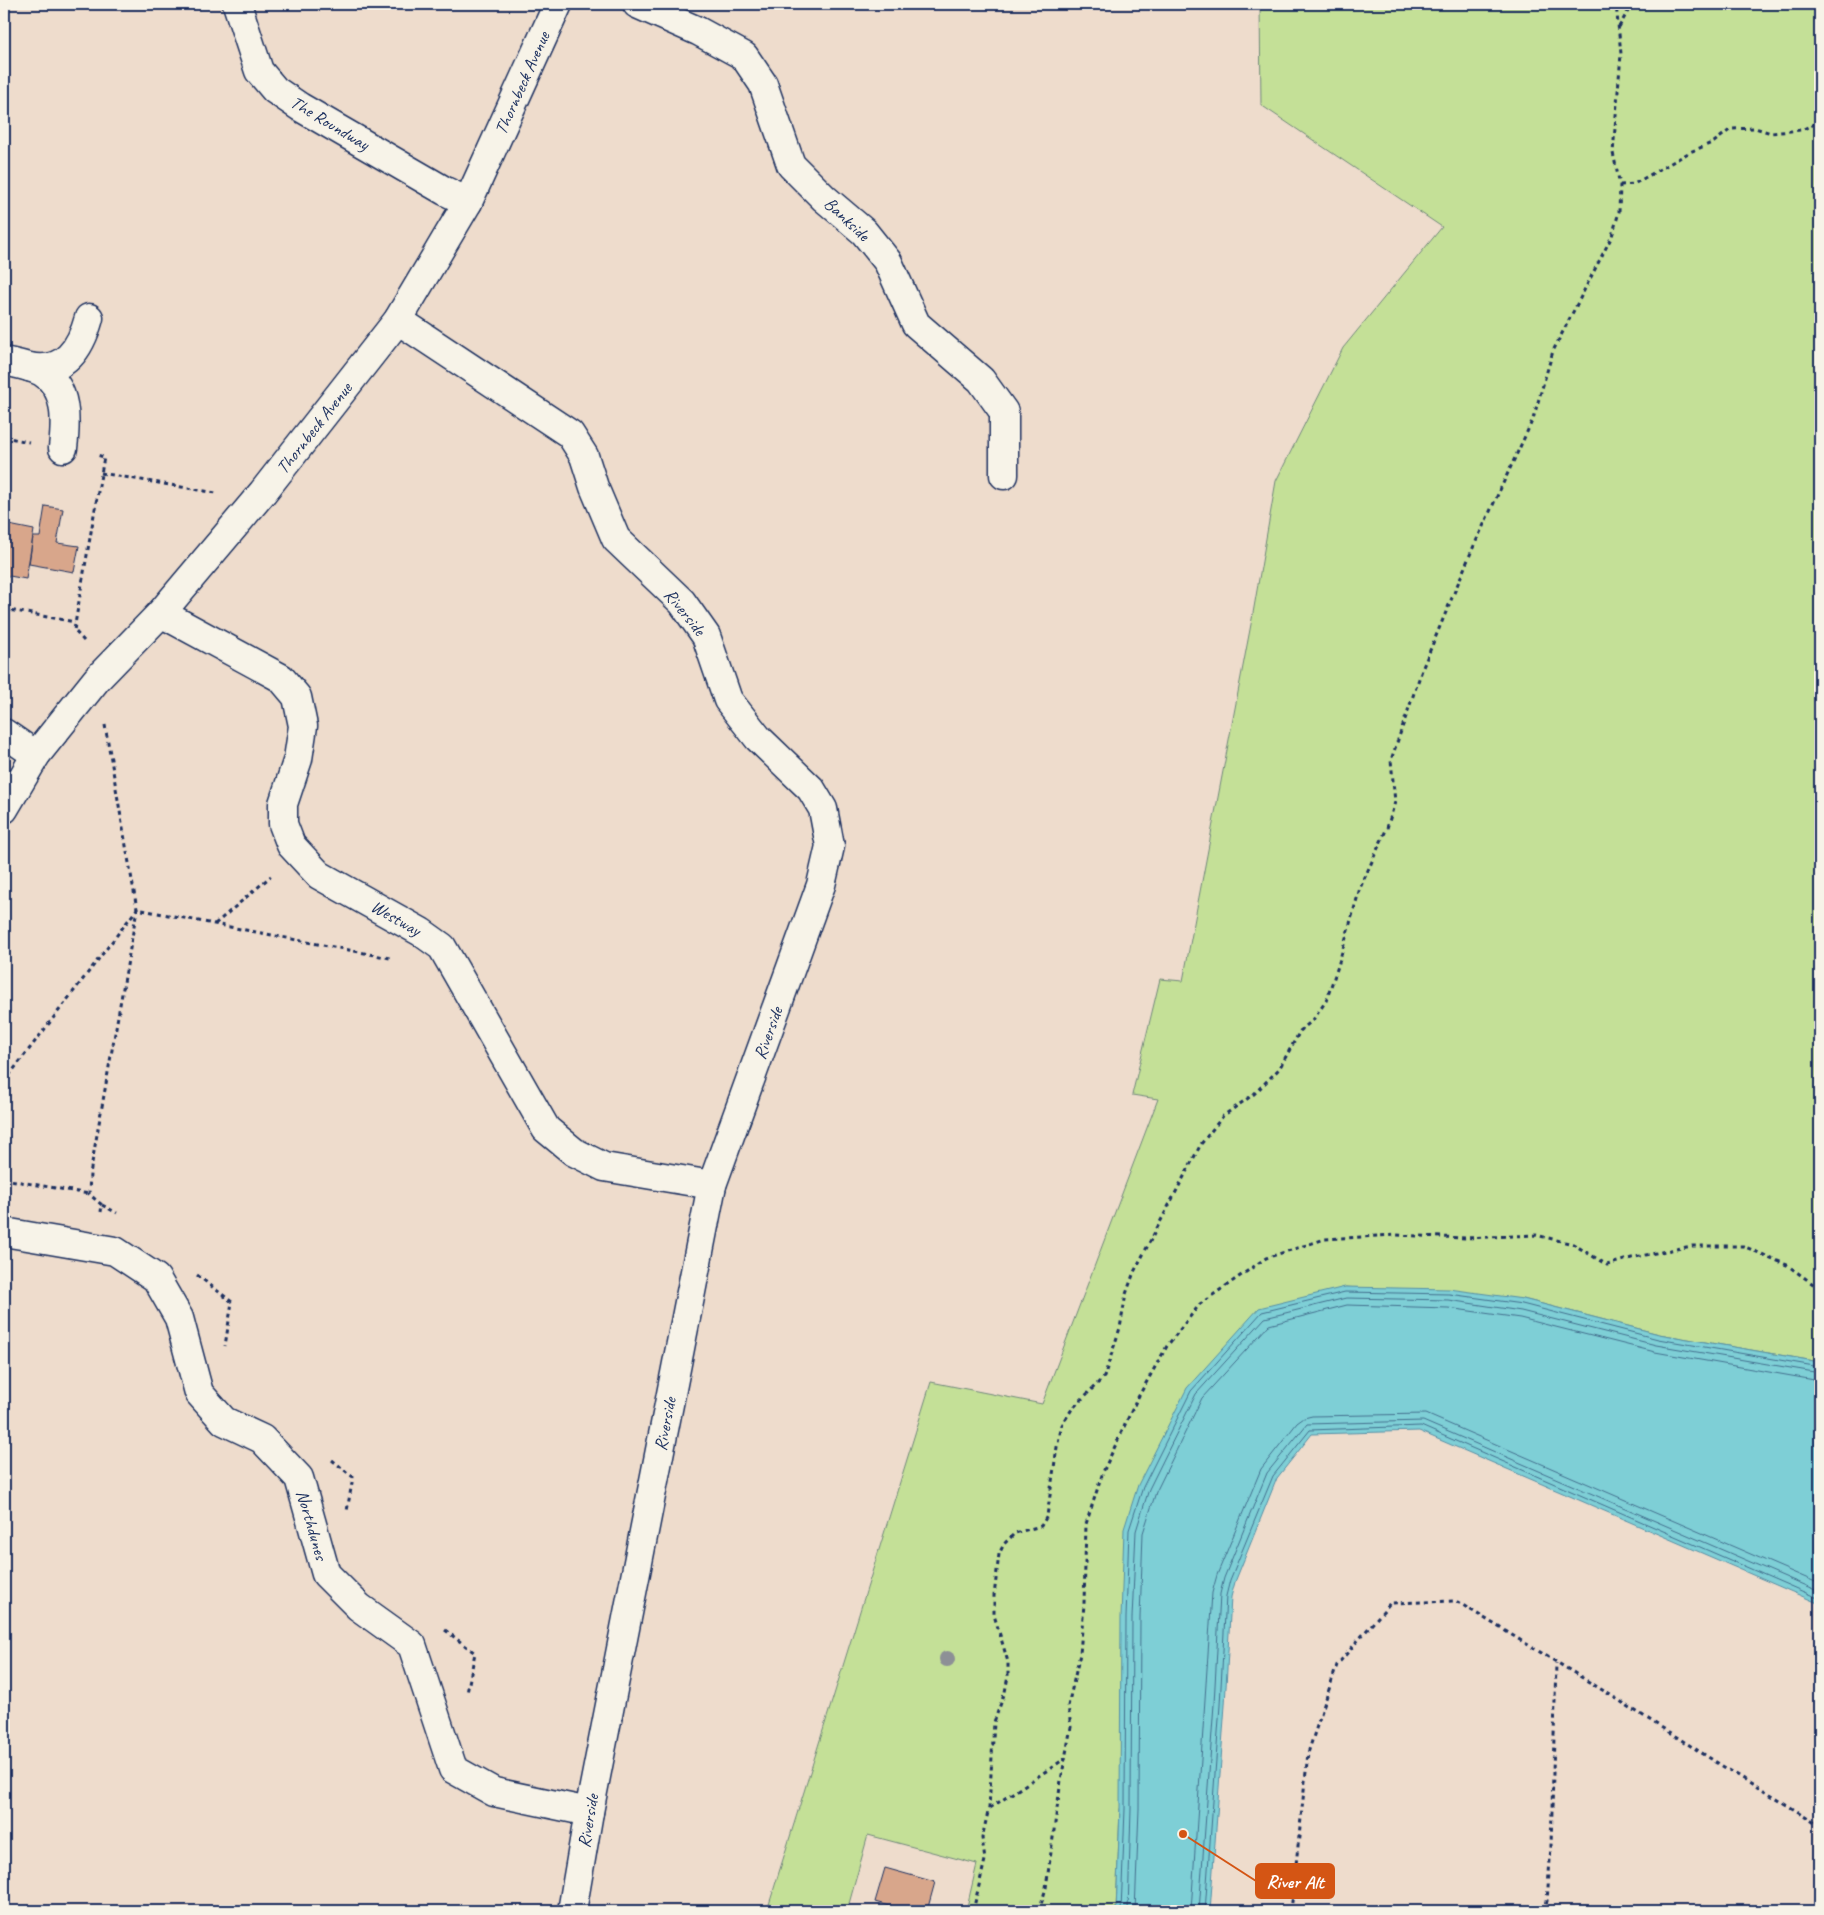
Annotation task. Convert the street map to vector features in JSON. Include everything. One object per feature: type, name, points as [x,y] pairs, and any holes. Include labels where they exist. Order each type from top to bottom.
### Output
[{"type":"street","name":"The Roundway","points":[[237,4],[259,71],[275,90],[300,107],[468,202]]},
{"type":"street","name":"Thornbeck Avenue","points":[[4,809],[36,755],[98,679],[161,612],[263,492],[398,320],[468,202],[558,4]]},
{"type":"street","name":"Bankside","points":[[637,4],[698,31],[744,56],[763,84],[791,165],[824,198],[864,232],[888,262],[916,324],[981,380],[1004,412],[1004,476]]},
{"type":"street","points":[[17,364],[38,369],[50,368],[67,359],[79,346],[89,318]]},
{"type":"street","name":"Riverside","points":[[398,320],[570,434],[584,456],[594,487],[616,539],[682,602],[706,636],[728,700],[758,738],[811,789],[823,809],[830,846],[821,884],[712,1186],[589,1812],[572,1911]]},
{"type":"street","points":[[17,364],[42,372],[56,384],[65,419],[63,448]]},
{"type":"street","name":"Westway","points":[[161,612],[281,678],[297,697],[303,726],[298,759],[283,804],[283,824],[291,845],[319,875],[421,932],[442,948],[546,1129],[574,1152],[604,1167],[712,1186]]},
{"type":"street","points":[[4,733],[36,755]]},
{"type":"street","name":"Northdunes","points":[[4,1232],[115,1251],[156,1278],[179,1318],[199,1393],[224,1421],[262,1439],[299,1478],[326,1574],[359,1607],[412,1645],[453,1769],[494,1792],[589,1812]]},
{"type":"path","points":[[973,1911],[985,1860],[982,1838],[989,1808],[994,1722],[1005,1692],[1008,1676],[1008,1662],[994,1615],[994,1596],[999,1554],[1004,1544],[1015,1533],[1040,1526],[1047,1516],[1062,1425],[1072,1409],[1104,1377],[1120,1328],[1126,1294],[1134,1272],[1201,1144],[1223,1116],[1254,1094],[1279,1069],[1300,1030],[1313,1020],[1326,1001],[1360,888],[1387,828],[1395,802],[1391,760],[1423,667],[1468,559],[1533,418],[1553,351],[1612,236],[1619,212],[1620,185],[1613,153],[1621,54],[1616,4]]},
{"type":"path","points":[[1618,29],[1632,4]]},
{"type":"path","points":[[1620,185],[1634,184],[1690,152],[1714,142],[1731,129],[1755,128],[1771,133],[1801,130],[1814,124],[1820,124]]},
{"type":"path","points":[[63,448],[104,457],[74,630],[92,650],[137,909],[92,1164],[89,1194]]},
{"type":"path","points":[[101,473],[221,494]]},
{"type":"path","points":[[4,609],[75,622]]},
{"type":"path","points":[[215,924],[298,852]]},
{"type":"path","points":[[137,909],[399,960]]},
{"type":"path","points":[[4,1082],[137,909]]},
{"type":"path","points":[[4,1179],[89,1194],[102,1205],[94,1247]]},
{"type":"path","points":[[1039,1911],[1046,1888],[1071,1727],[1068,1706],[1080,1654],[1084,1604],[1086,1524],[1103,1472],[1137,1399],[1167,1346],[1200,1304],[1266,1258],[1325,1239],[1396,1235],[1465,1238],[1536,1235],[1573,1244],[1607,1265],[1635,1257],[1692,1246],[1743,1246],[1787,1265],[1820,1289]]},
{"type":"path","points":[[1291,1911],[1308,1753],[1337,1665],[1390,1603],[1456,1601],[1724,1767],[1820,1824]]},
{"type":"path","points":[[1544,1911],[1547,1901],[1551,1846],[1556,1662]]},
{"type":"path","points":[[989,1808],[1066,1758]]},
{"type":"green space","points":[[1260,4],[1820,4],[1820,1362],[1659,1334],[1523,1299],[1345,1287],[1120,1809],[1116,1911],[966,1911],[977,1864],[868,1835],[847,1911],[767,1911],[931,1382],[1042,1404],[1158,1099],[1132,1095],[1160,979],[1183,981],[1252,619],[1276,481],[1343,348],[1442,227],[1261,105]]},
{"type":"water","points":[[1345,1287],[1449,1289],[1523,1299],[1659,1334],[1820,1362],[1820,1604],[1419,1431],[1312,1434],[1277,1478],[1235,1582],[1231,1597],[1210,1911],[1116,1911],[1120,1809],[1121,1618],[1124,1529],[1138,1485],[1187,1388],[1259,1308]]},
{"type":"building","points":[[45,506],[63,509],[57,543],[79,546],[74,572],[29,564],[33,537],[40,537]]},
{"type":"building","points":[[4,524],[34,530],[26,579],[4,575]]},
{"type":"building","points":[[885,1868],[935,1882],[927,1911],[906,1911],[875,1902]]},
{"type":"place","name":"River Alt","points":[[1183,1834]]}]
